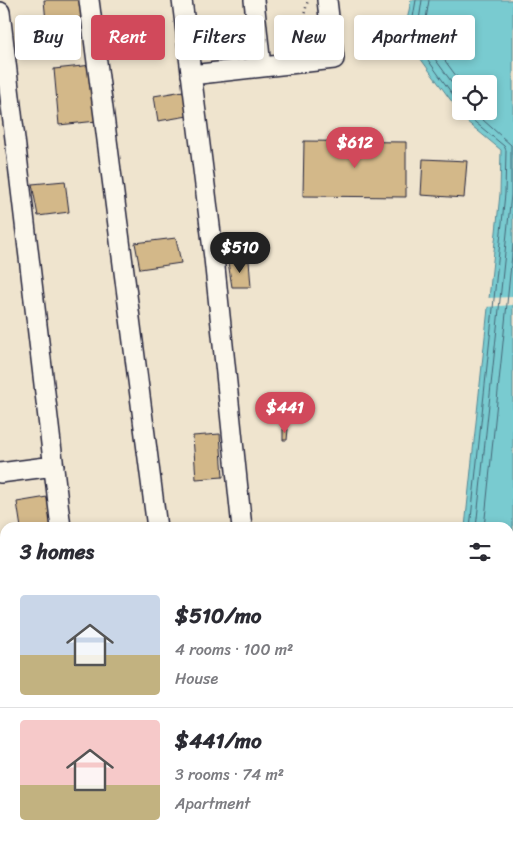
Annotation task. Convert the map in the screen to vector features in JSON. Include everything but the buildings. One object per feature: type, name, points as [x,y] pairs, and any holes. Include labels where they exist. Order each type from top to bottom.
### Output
[{"type":"street","points":[[90,0],[156,522]]},
{"type":"street","points":[[182,0],[215,268],[241,522]]},
{"type":"street","points":[[254,0],[268,66]]},
{"type":"street","points":[[191,75],[334,59],[327,0]]},
{"type":"street","points":[[0,12],[60,522]]},
{"type":"street","points":[[0,473],[54,466]]},
{"type":"path","points":[[268,66],[298,38],[308,0]]},
{"type":"water","points":[[411,0],[513,0],[513,522],[466,522],[500,194],[501,150],[465,120],[497,120],[497,75],[452,75],[452,102],[422,60],[475,60],[475,15],[408,15]]},
{"type":"pier","points":[[513,297],[513,305],[485,307],[486,298]]}]
